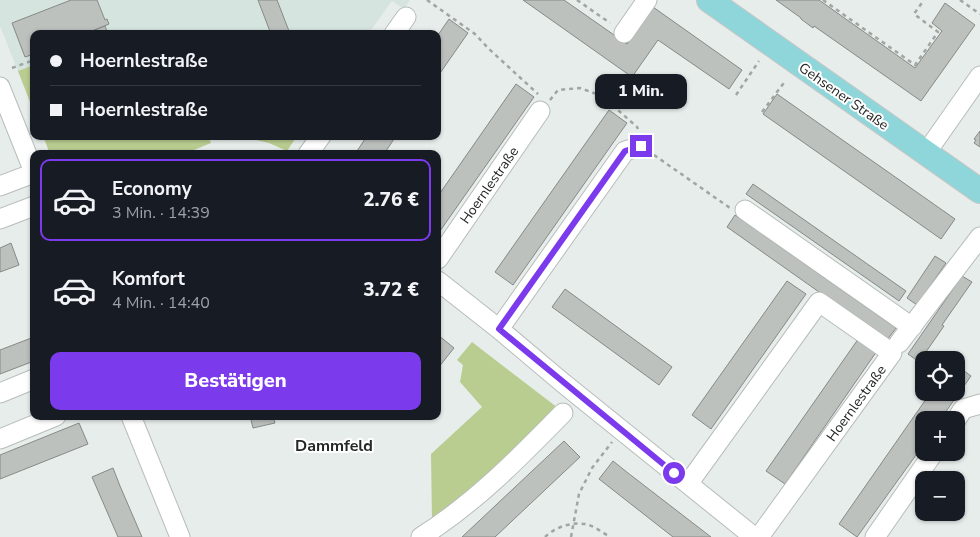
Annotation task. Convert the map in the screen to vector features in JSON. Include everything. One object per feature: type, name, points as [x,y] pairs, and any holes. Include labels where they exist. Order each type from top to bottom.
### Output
[{"type":"main road","name":"Gehsener Straße","points":[[709,0],[980,191]]},
{"type":"street","points":[[624,33],[647,0]]},
{"type":"street","points":[[397,30],[406,17]]},
{"type":"street","points":[[926,153],[980,76]]},
{"type":"street","points":[[0,87],[30,162]]},
{"type":"street","name":"Hoernlestraße","points":[[441,255],[540,111]]},
{"type":"street","points":[[499,329],[625,151],[641,146]]},
{"type":"street","points":[[0,186],[30,174]]},
{"type":"street","points":[[0,219],[30,208]]},
{"type":"street","points":[[745,210],[912,327]]},
{"type":"street","points":[[899,344],[980,237]]},
{"type":"street","points":[[441,283],[754,537]]},
{"type":"street","name":"Hoernlestraße","points":[[688,484],[819,302],[892,353],[759,537]]},
{"type":"street","points":[[0,393],[30,381]]},
{"type":"street","points":[[962,411],[980,404]]},
{"type":"street","points":[[421,537],[508,470],[563,413]]},
{"type":"street","points":[[0,439],[46,420]]},
{"type":"street","points":[[133,420],[180,537]]},
{"type":"street","points":[[875,537],[928,461]]},
{"type":"path","points":[[427,0],[475,34],[488,49],[542,97],[540,111]]},
{"type":"path","points":[[577,0],[624,33]]},
{"type":"path","points":[[823,0],[915,65],[938,32],[914,14],[924,0]]},
{"type":"path","points":[[960,0],[980,14]]},
{"type":"path","points":[[12,68],[30,61]]},
{"type":"path","points":[[736,94],[758,61]]},
{"type":"path","points":[[762,112],[786,80]]},
{"type":"path","points":[[540,111],[558,90],[580,88],[602,96],[637,127],[641,146],[737,213],[745,210]]},
{"type":"path","points":[[571,537],[579,494],[592,468],[616,437]]},
{"type":"path","points":[[545,537],[554,529],[573,524],[587,524],[610,537]]},
{"type":"shaded area","points":[[0,0],[410,0],[404,9],[392,1],[371,30],[30,30],[30,102],[0,26]]},
{"type":"green space","points":[[30,66],[30,102],[18,71]]},
{"type":"green space","points":[[45,140],[210,140],[211,143],[194,150],[48,150]]},
{"type":"green space","points":[[256,140],[294,140],[288,150]]},
{"type":"green space","points":[[472,342],[558,408],[492,473],[432,521],[431,454],[482,407],[460,382],[463,365],[457,360]]},
{"type":"building","points":[[71,0],[97,0],[105,20],[107,19],[109,24],[95,30],[30,30],[30,55],[25,57],[12,23]]},
{"type":"building","points":[[258,0],[277,0],[289,30],[269,30]]},
{"type":"building","points":[[523,0],[564,0],[627,44],[653,7],[742,70],[729,89],[658,40],[632,77]]},
{"type":"building","points":[[776,0],[819,0],[915,68],[942,31],[932,23],[945,3],[975,25],[921,101],[814,26],[813,28]]},
{"type":"building","points":[[449,19],[468,33],[441,72],[441,31]]},
{"type":"building","points":[[105,26],[106,30],[95,30]]},
{"type":"building","points":[[516,84],[534,97],[441,230],[441,192]]},
{"type":"building","points":[[777,94],[955,219],[941,239],[763,114]]},
{"type":"building","points":[[609,110],[627,123],[513,285],[495,272]]},
{"type":"building","points":[[980,131],[980,147],[974,143],[976,140],[974,139]]},
{"type":"building","points":[[364,140],[393,140],[387,150],[358,150]]},
{"type":"building","points":[[753,184],[906,291],[899,301],[746,194]]},
{"type":"building","points":[[735,215],[896,328],[887,340],[727,227]]},
{"type":"building","points":[[11,243],[19,265],[0,272],[0,248]]},
{"type":"building","points":[[935,256],[946,263],[917,305],[907,298]]},
{"type":"building","points":[[962,276],[972,282],[927,351],[915,351],[915,359],[908,354]]},
{"type":"building","points":[[787,281],[806,294],[711,429],[692,415]]},
{"type":"building","points":[[565,289],[672,367],[659,385],[552,307]]},
{"type":"building","points":[[861,335],[879,348],[785,484],[766,471]]},
{"type":"building","points":[[441,337],[454,348],[441,364]]},
{"type":"building","points":[[30,339],[30,363],[0,374],[0,350]]},
{"type":"building","points":[[965,372],[971,376],[965,385]]},
{"type":"building","points":[[925,401],[953,401],[946,411],[918,411]]},
{"type":"building","points":[[915,415],[915,456],[857,537],[839,524]]},
{"type":"building","points":[[251,420],[274,420],[275,423],[253,428]]},
{"type":"building","points":[[79,423],[88,444],[0,479],[0,455]]},
{"type":"building","points":[[564,441],[580,457],[495,537],[462,537]]},
{"type":"building","points":[[613,461],[711,537],[673,537],[599,479]]},
{"type":"building","points":[[113,468],[142,537],[118,537],[92,477]]},
{"type":"district","name":"Dammfeld","points":[[334,445]]},
{"type":"route","points":[[641,146],[625,151],[499,329],[674,473]]}]
